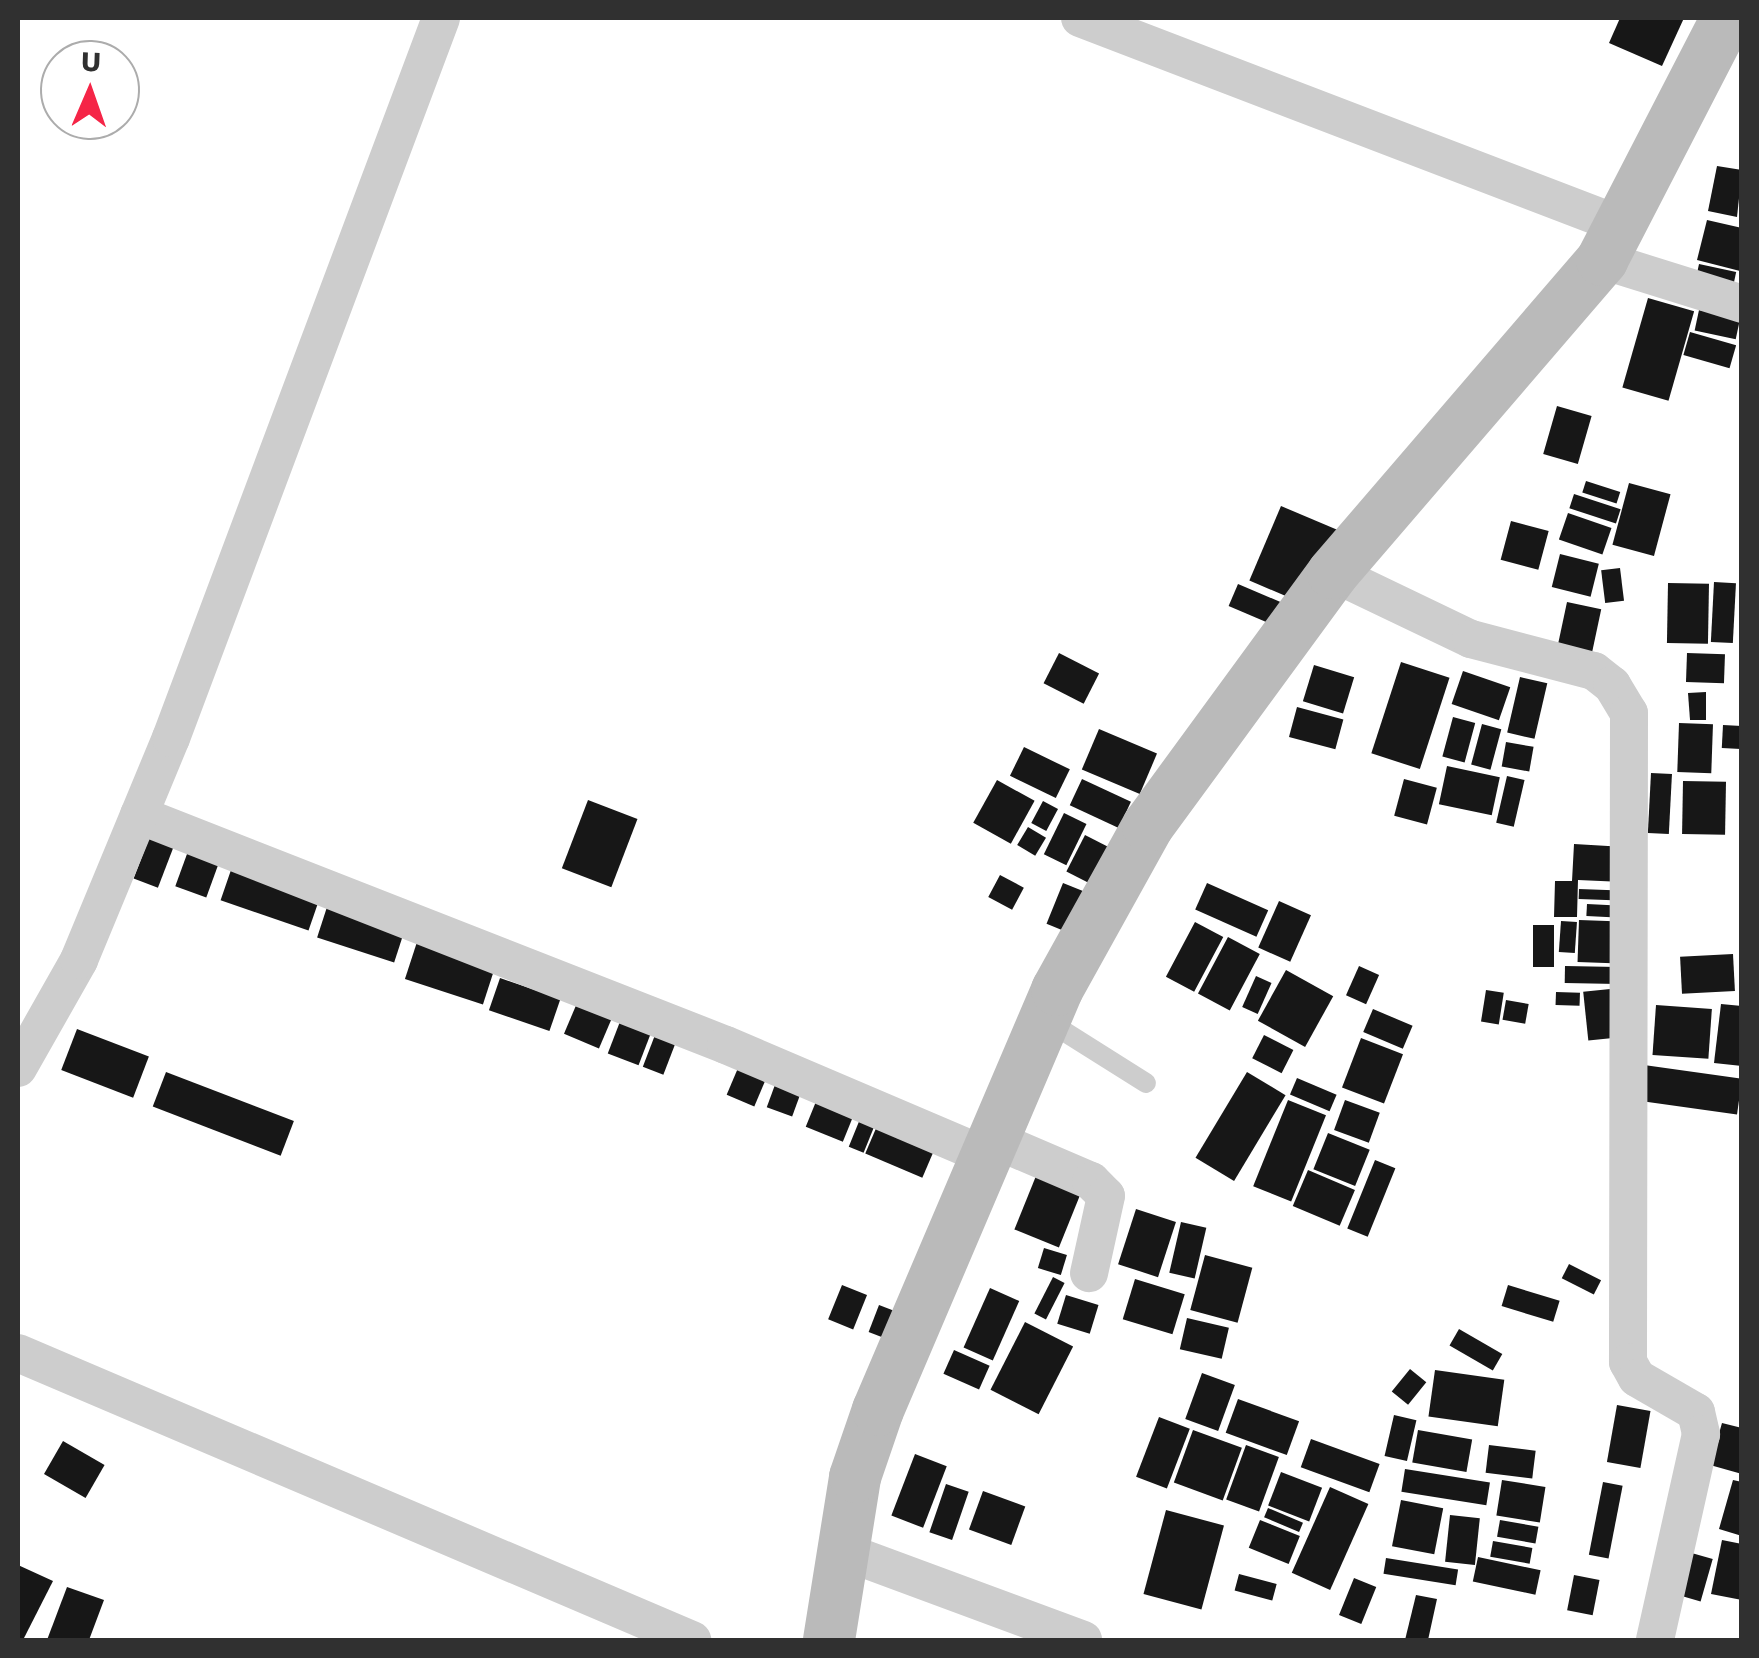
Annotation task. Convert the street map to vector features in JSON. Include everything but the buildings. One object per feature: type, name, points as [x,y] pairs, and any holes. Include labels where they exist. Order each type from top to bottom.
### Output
[{"type":"street","points":[[18,1068],[79,960],[139,815],[441,18]]},
{"type":"street","points":[[1080,18],[1611,243],[1742,304]]},
{"type":"street","points":[[829,1640],[855,1477],[878,1410],[1045,1019],[1148,826],[1333,573],[1611,243],[1729,34]]},
{"type":"street","points":[[1333,573],[1472,639],[1594,671],[1612,685],[1629,714],[1628,1362],[1637,1378],[1696,1412],[1702,1434],[1655,1640]]},
{"type":"street","points":[[139,815],[990,1148],[1091,1181],[1106,1196],[1089,1272]]},
{"type":"street","points":[[18,1353],[692,1640]]},
{"type":"street","points":[[843,1551],[1083,1640]]},
{"type":"lane","points":[[1045,1019],[1146,1083]]}]
